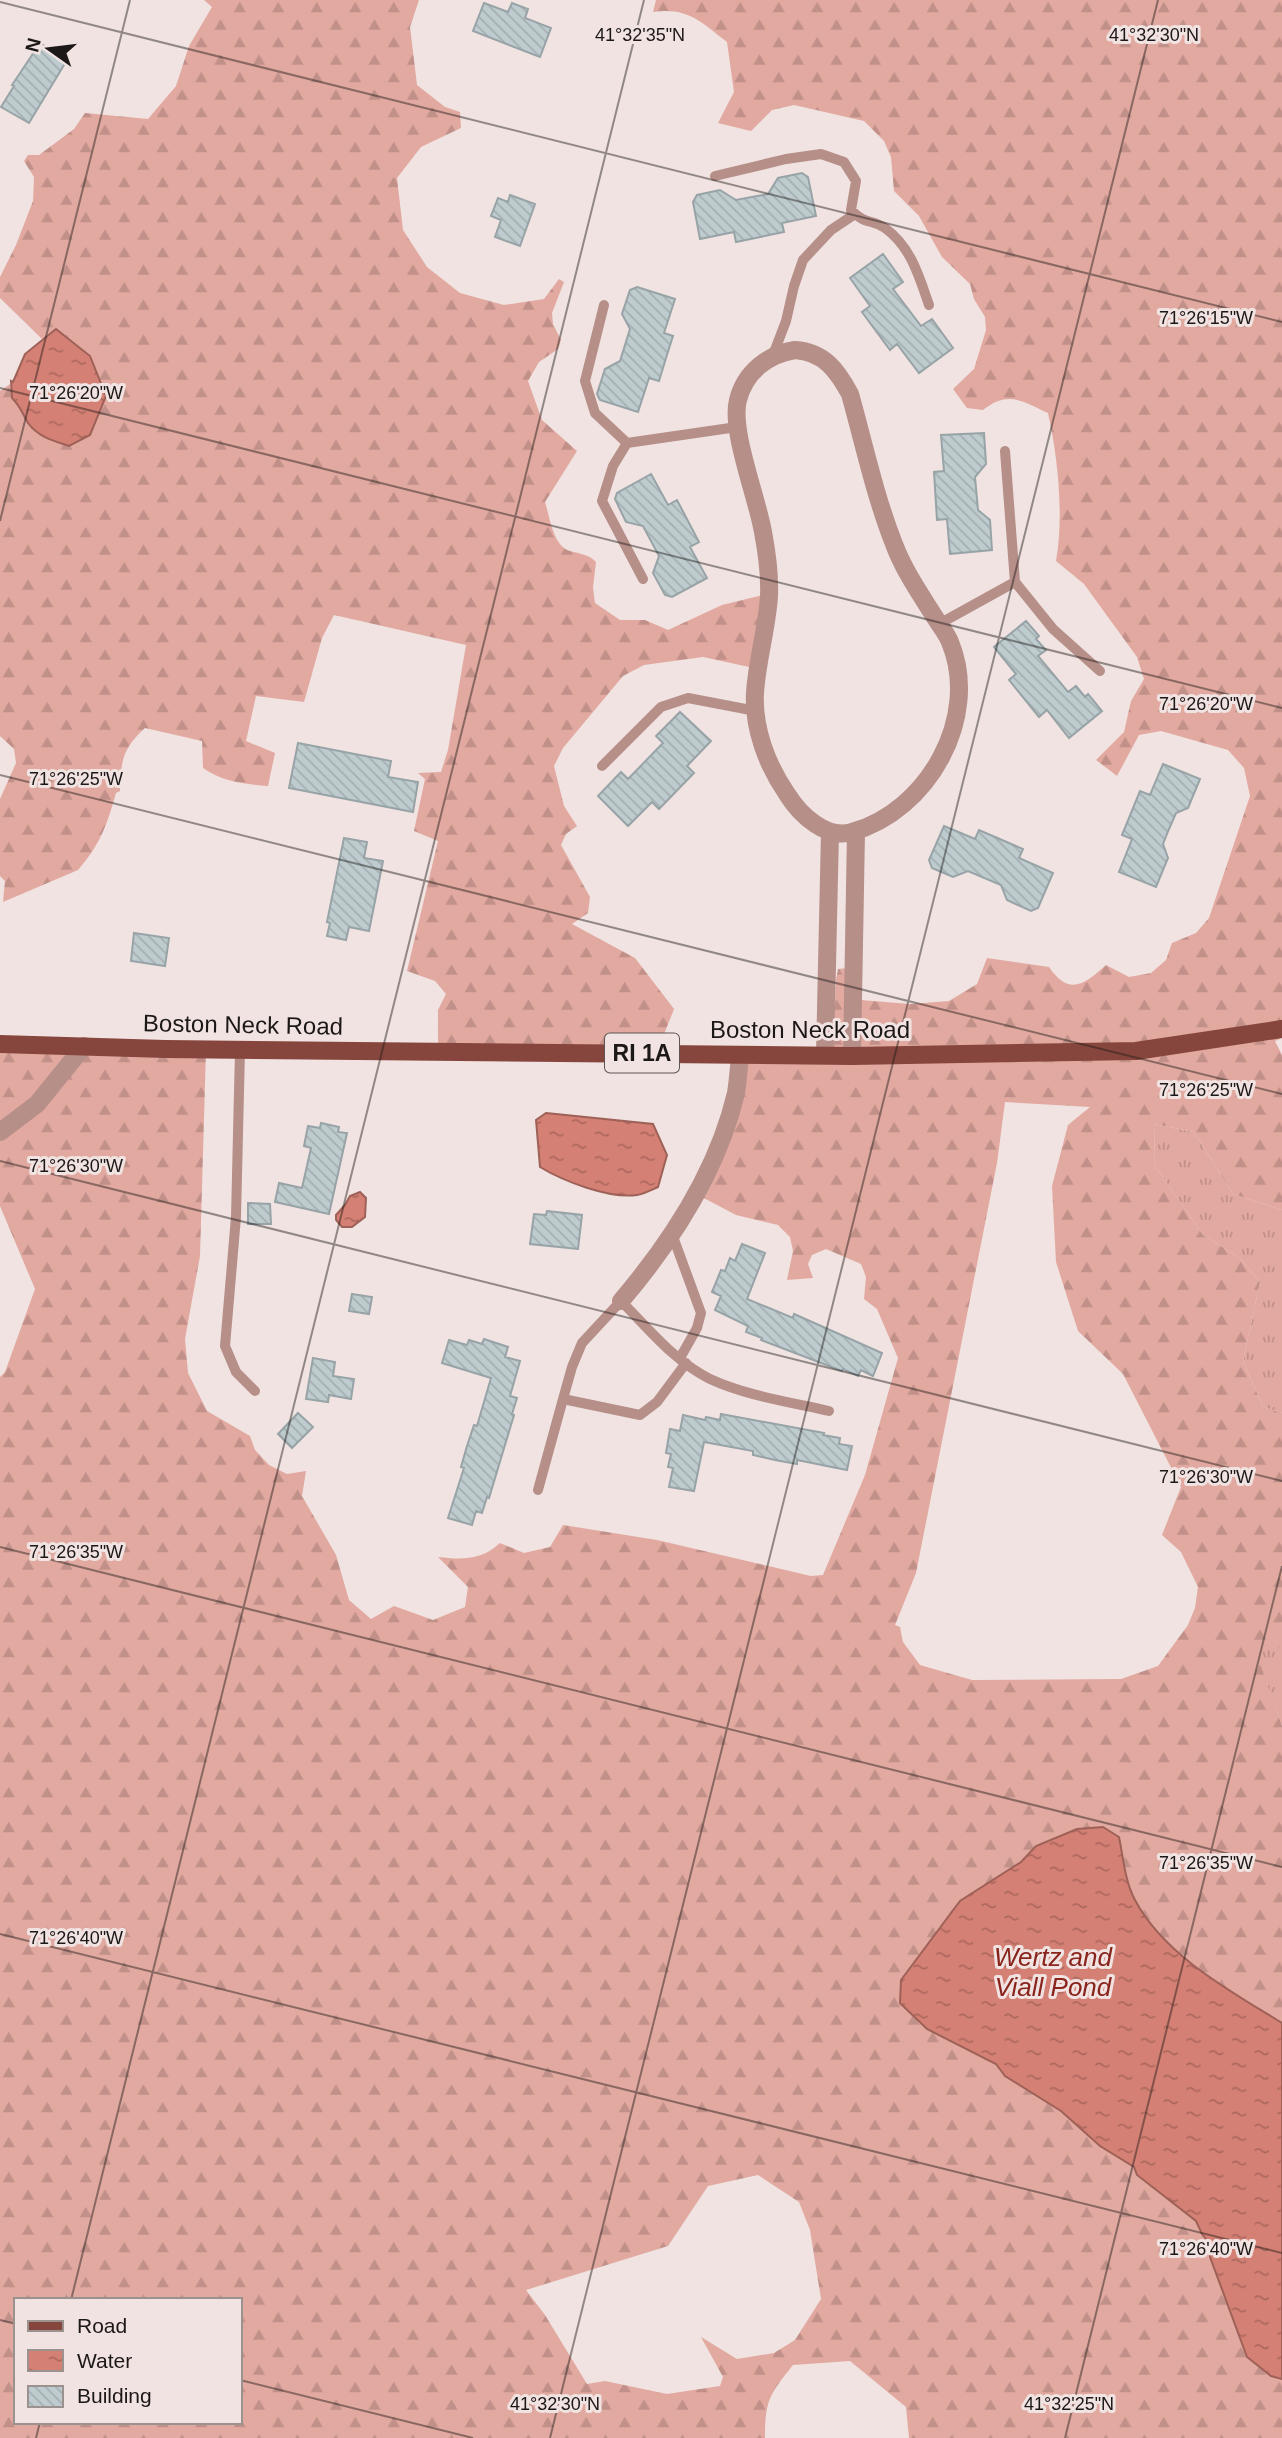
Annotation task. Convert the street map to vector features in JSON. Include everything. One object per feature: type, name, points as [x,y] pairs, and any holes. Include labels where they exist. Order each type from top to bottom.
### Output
[{"type":"main road","name":"Boston Neck Road","points":[[0,1044],[852,1056],[1136,1051],[1282,1029]]},
{"type":"street","points":[[807,351],[827,360],[850,394],[894,545],[906,573],[949,639],[957,669],[957,718],[949,743],[931,775],[901,805],[881,820],[856,832],[842,835],[830,832],[808,818],[788,797],[766,756],[756,711],[755,693],[767,617],[769,573],[760,517],[737,427],[737,404],[747,379],[773,355],[807,351]]},
{"type":"street","points":[[825,1054],[830,832]]},
{"type":"street","points":[[852,1056],[856,832]]},
{"type":"street","points":[[828,968],[854,967]]},
{"type":"street","points":[[0,1132],[37,1104],[84,1046]]},
{"type":"street","points":[[621,1301],[644,1275],[683,1219],[705,1175],[722,1137],[736,1092],[740,1055]]},
{"type":"lane","points":[[715,176],[786,159],[821,154],[844,162],[856,181],[852,210],[859,219],[884,227],[911,254],[929,305]]},
{"type":"lane","points":[[773,355],[786,321],[793,286],[803,260],[831,230],[855,214]]},
{"type":"lane","points":[[604,305],[585,380],[595,412],[628,443]]},
{"type":"lane","points":[[643,579],[602,501],[613,466],[628,443],[737,427]]},
{"type":"lane","points":[[1005,451],[1015,582],[1054,629],[1100,671]]},
{"type":"lane","points":[[939,624],[1015,582]]},
{"type":"lane","points":[[602,766],[660,707],[688,698],[756,711]]},
{"type":"lane","points":[[240,1049],[236,1217],[225,1346],[236,1372],[255,1391]]},
{"type":"lane","points":[[563,1399],[640,1415],[657,1402],[683,1361],[701,1313],[672,1234]]},
{"type":"lane","points":[[538,1490],[572,1367],[582,1343],[621,1301],[683,1361],[708,1378],[738,1389],[829,1411]]},
{"type":"green space","points":[[204,0],[419,0],[410,27],[417,85],[445,107],[460,112],[461,128],[421,147],[397,178],[403,230],[427,267],[460,293],[504,305],[544,299],[559,279],[564,282],[552,313],[553,324],[561,340],[558,349],[539,362],[528,381],[542,420],[577,451],[545,502],[556,538],[564,548],[596,562],[593,587],[595,603],[620,620],[645,620],[668,630],[722,605],[771,593],[763,670],[703,657],[644,665],[623,676],[563,748],[554,766],[564,806],[577,826],[566,834],[561,845],[590,897],[588,913],[572,924],[635,958],[674,1009],[657,1052],[438,1050],[438,1010],[446,994],[435,981],[407,971],[438,841],[414,831],[425,779],[418,773],[441,772],[448,750],[466,645],[334,615],[322,638],[304,702],[256,696],[246,741],[275,753],[268,786],[226,779],[203,768],[202,741],[145,728],[127,749],[122,763],[120,791],[116,793],[102,834],[86,861],[78,870],[3,902],[5,881],[0,876],[0,799],[16,763],[14,749],[0,736],[0,391],[10,384],[15,400],[28,423],[57,329],[42,339],[0,298],[0,277],[33,201],[34,177],[24,161],[28,155],[39,155],[74,129],[85,113],[148,119],[176,86],[189,46],[212,7]]},
{"type":"green space","points":[[656,0],[1282,0],[1282,1038],[1275,1041],[1282,1055],[1282,1210],[1233,1194],[1194,1132],[1154,1124],[1155,1166],[1203,1235],[1240,1258],[1260,1282],[1243,1361],[1263,1407],[1282,1413],[1282,1648],[1255,1649],[1282,1726],[1282,2023],[1200,1970],[1163,1938],[1135,1900],[1119,1837],[1036,1846],[1021,1862],[928,2029],[996,2064],[1005,2076],[1061,2111],[1100,2146],[1134,2167],[1137,2176],[1196,2221],[1210,2244],[1210,2257],[1247,2357],[1271,2376],[1282,2379],[1282,2438],[909,2438],[906,2407],[850,2361],[793,2365],[770,2398],[765,2438],[0,2438],[0,1377],[5,1372],[35,1289],[0,1206],[0,1045],[206,1050],[200,1256],[185,1339],[188,1373],[207,1411],[250,1436],[255,1450],[269,1465],[287,1474],[306,1471],[302,1496],[336,1555],[349,1600],[371,1619],[394,1606],[433,1620],[465,1607],[468,1587],[438,1557],[479,1556],[500,1543],[524,1553],[550,1547],[563,1525],[657,1540],[811,1576],[823,1575],[865,1475],[898,1358],[877,1309],[864,1299],[866,1277],[861,1264],[826,1249],[812,1255],[808,1264],[813,1278],[787,1280],[793,1251],[790,1237],[778,1225],[736,1215],[700,1196],[740,1061],[833,1059],[838,969],[848,968],[861,1000],[910,1004],[949,1001],[977,984],[987,958],[1049,967],[1063,982],[1070,984],[1084,982],[1106,965],[1129,977],[1151,973],[1166,960],[1172,943],[1196,933],[1209,918],[1250,796],[1244,768],[1228,750],[1161,731],[1139,735],[1117,776],[1096,760],[1124,732],[1131,701],[1144,679],[1137,657],[1084,584],[1056,561],[1060,525],[1059,487],[1048,413],[1023,402],[1008,399],[1000,400],[983,410],[967,408],[953,389],[974,369],[986,330],[985,317],[974,299],[970,284],[942,257],[919,216],[894,191],[891,157],[884,141],[864,121],[794,105],[772,110],[751,131],[718,123],[734,92],[727,42],[701,22],[685,14],[653,12]],"holes":[[[1005,1102],[1090,1107],[1068,1125],[1052,1186],[1056,1262],[1078,1331],[1123,1374],[1181,1487],[1162,1535],[1181,1552],[1198,1587],[1195,1608],[1188,1625],[1158,1666],[1121,1679],[972,1680],[920,1665],[903,1642],[900,1627],[895,1625],[916,1573],[997,1163]],[[758,2175],[799,2202],[810,2230],[821,2299],[795,2340],[774,2353],[737,2359],[701,2337],[723,2377],[720,2386],[667,2394],[605,2381],[587,2384],[545,2315],[526,2290],[668,2246],[708,2186]]]},
{"type":"green space","points":[[1154,1124],[1194,1132],[1233,1194],[1282,1210],[1282,1413],[1263,1407],[1243,1361],[1260,1282],[1240,1258],[1203,1235],[1155,1166]]},
{"type":"green space","points":[[1255,1648],[1282,1648],[1282,1726],[1255,1652]]},
{"type":"water","points":[[56,329],[90,356],[106,396],[90,435],[69,446],[37,432],[12,398],[11,381],[13,382],[25,354]]},
{"type":"water","points":[[546,1113],[653,1124],[667,1155],[658,1187],[645,1193],[626,1196],[600,1192],[540,1167],[536,1120]]},
{"type":"water","points":[[360,1192],[366,1198],[365,1217],[352,1227],[342,1227],[336,1220],[336,1215],[350,1196]]},
{"type":"water","name":"Wertz and Viall Pond","points":[[1103,1827],[1119,1837],[1135,1900],[1163,1938],[1200,1970],[1282,2023],[1282,2379],[1271,2376],[1247,2357],[1210,2257],[1210,2244],[1196,2221],[1137,2175],[1134,2167],[1100,2146],[1061,2111],[1005,2076],[996,2064],[927,2029],[900,2003],[901,1980],[960,1901],[1021,1862],[1036,1846],[1077,1829]]},
{"type":"building","points":[[484,3],[508,12],[512,3],[528,9],[525,18],[551,28],[540,57],[473,31]]},
{"type":"building","points":[[40,43],[67,60],[29,123],[1,107]]},
{"type":"building","points":[[802,173],[808,177],[816,216],[782,223],[784,232],[736,242],[734,232],[700,239],[693,202],[697,195],[720,190],[736,200],[768,194],[778,178]]},
{"type":"building","points":[[510,195],[535,204],[520,246],[495,237],[501,220],[491,216],[498,198],[508,202]]},
{"type":"building","points":[[883,254],[903,282],[893,289],[921,326],[932,319],[953,348],[919,373],[897,344],[890,350],[862,312],[870,306],[850,278]]},
{"type":"building","points":[[637,287],[675,299],[664,333],[673,336],[659,381],[649,378],[638,412],[600,400],[597,394],[605,369],[620,361],[630,329],[622,314],[630,290]]},
{"type":"building","points":[[984,433],[986,464],[975,477],[978,510],[990,520],[992,550],[950,554],[947,519],[937,520],[934,472],[944,471],[941,435]]},
{"type":"building","points":[[651,474],[668,505],[677,500],[699,542],[690,547],[707,578],[672,597],[665,595],[653,573],[659,556],[643,526],[626,522],[615,499],[617,493]]},
{"type":"building","points":[[1026,621],[1039,636],[1036,639],[1046,650],[1038,656],[1068,692],[1076,686],[1085,697],[1088,694],[1102,711],[1069,738],[1047,710],[1039,717],[1009,680],[1016,674],[994,647]]},
{"type":"building","points":[[680,712],[711,741],[687,766],[694,773],[659,809],[652,802],[628,826],[598,796],[621,772],[628,779],[663,743],[656,736]]},
{"type":"building","points":[[298,743],[391,761],[388,777],[418,782],[413,812],[289,788]]},
{"type":"building","points":[[1163,764],[1200,779],[1188,808],[1176,813],[1169,829],[1163,844],[1168,858],[1156,887],[1119,872],[1132,839],[1122,835],[1140,791],[1150,795]]},
{"type":"building","points":[[944,826],[975,839],[979,830],[1023,849],[1019,858],[1053,873],[1038,908],[1031,911],[1007,900],[1001,885],[968,871],[953,877],[932,868],[929,860]]},
{"type":"building","points":[[344,838],[367,842],[364,858],[383,861],[369,931],[349,927],[346,940],[327,936],[330,923],[327,922]]},
{"type":"building","points":[[134,933],[169,938],[165,966],[131,961]]},
{"type":"building","points":[[321,1123],[339,1127],[338,1132],[347,1133],[329,1214],[275,1202],[279,1183],[302,1188],[311,1148],[304,1146],[308,1126],[320,1128]]},
{"type":"building","points":[[248,1203],[270,1204],[271,1224],[248,1224]]},
{"type":"building","points":[[547,1211],[582,1215],[578,1249],[530,1244],[534,1214],[546,1215]]},
{"type":"building","points":[[742,1244],[765,1253],[747,1299],[793,1318],[794,1314],[882,1353],[873,1376],[861,1370],[858,1376],[843,1369],[842,1371],[761,1340],[762,1338],[746,1332],[748,1326],[715,1310],[721,1296],[712,1292],[721,1270],[725,1271],[730,1258],[735,1261]]},
{"type":"building","points":[[352,1294],[372,1297],[369,1314],[349,1311]]},
{"type":"building","points":[[484,1339],[508,1347],[505,1357],[520,1361],[510,1396],[517,1398],[512,1414],[514,1415],[489,1498],[487,1497],[482,1513],[476,1511],[472,1525],[448,1518],[464,1468],[461,1467],[467,1446],[474,1425],[477,1426],[491,1378],[442,1363],[449,1340],[467,1345],[469,1340],[482,1344]]},
{"type":"building","points":[[313,1358],[335,1362],[333,1376],[354,1379],[351,1399],[329,1395],[328,1402],[306,1399]]},
{"type":"building","points":[[298,1413],[313,1427],[292,1448],[278,1434]]},
{"type":"building","points":[[721,1414],[840,1438],[839,1444],[852,1446],[847,1470],[797,1460],[797,1464],[775,1460],[753,1455],[753,1451],[704,1442],[694,1491],[669,1487],[673,1468],[668,1467],[671,1454],[666,1453],[670,1429],[680,1431],[683,1415],[720,1420]]}]
